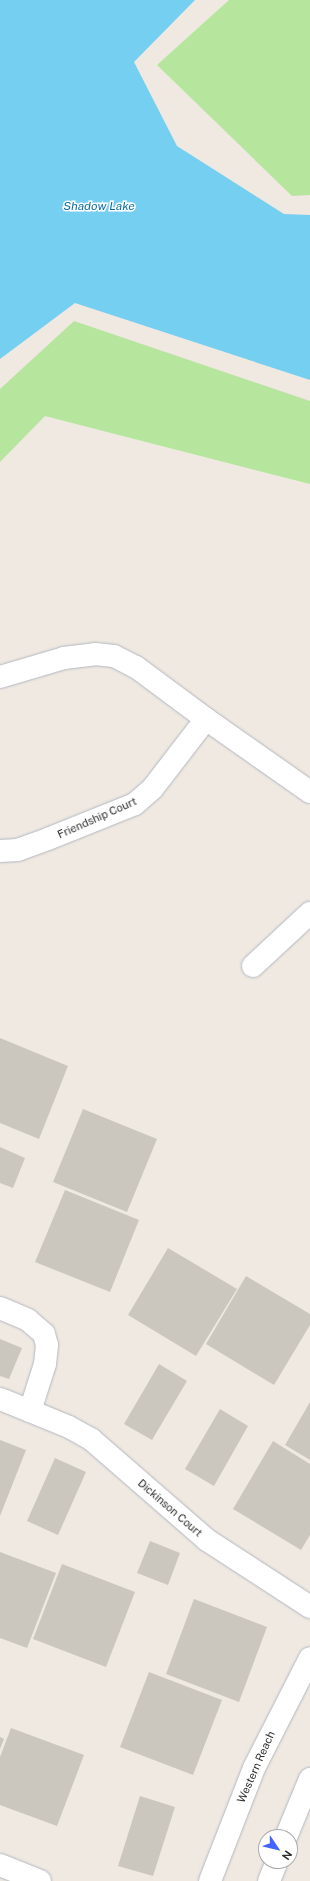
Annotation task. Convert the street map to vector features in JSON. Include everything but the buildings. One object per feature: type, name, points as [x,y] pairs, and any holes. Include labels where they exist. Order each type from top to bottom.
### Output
[{"type":"street","points":[[0,677],[64,658],[95,654],[114,656],[136,667],[206,719],[310,792]]},
{"type":"street","name":"Friendship Court","points":[[0,851],[18,850],[48,840],[134,804],[152,789],[206,719]]},
{"type":"street","points":[[253,966],[310,913]]},
{"type":"street","points":[[0,1308],[28,1320],[44,1334],[47,1345],[45,1364],[30,1411]]},
{"type":"street","name":"Dickinson Court","points":[[0,1399],[69,1426],[92,1440],[207,1540],[310,1607]]},
{"type":"street","name":"Western Reach","points":[[210,1881],[254,1768],[310,1658]]},
{"type":"street","points":[[289,1829],[310,1779]]},
{"type":"street","points":[[0,1865],[40,1881]]},
{"type":"street","points":[[269,1881],[274,1869]]},
{"type":"green space","points":[[229,0],[310,0],[310,195],[292,196],[157,65]]},
{"type":"green space","points":[[74,321],[310,401],[310,484],[45,416],[0,462],[0,389]]},
{"type":"water","name":"Shadow Lake","points":[[0,0],[195,0],[134,62],[177,146],[284,214],[310,215],[310,380],[75,303],[0,359]]}]
